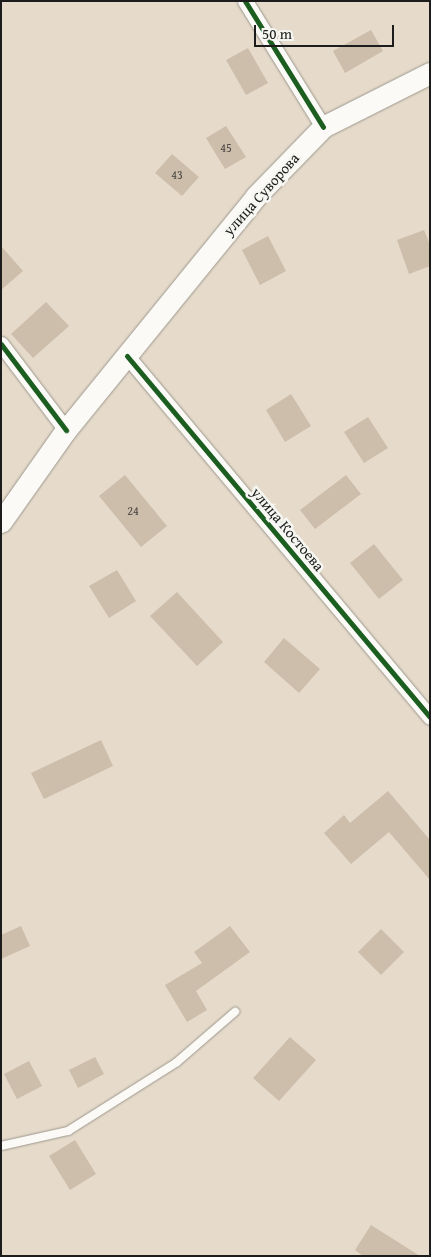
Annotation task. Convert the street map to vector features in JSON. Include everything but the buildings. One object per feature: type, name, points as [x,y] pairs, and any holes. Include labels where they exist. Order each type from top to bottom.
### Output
[{"type":"main road","name":"улица Суворова","points":[[1,522],[66,430],[256,196],[323,127],[430,73]]},
{"type":"street","points":[[245,1],[323,127]]},
{"type":"street","points":[[1,344],[66,430]]},
{"type":"street","name":"улица Костоева","points":[[127,356],[430,717]]},
{"type":"lane","points":[[1,1146],[68,1131],[177,1062],[234,1012]]},
{"type":"cycle path","points":[[245,1],[323,127]]},
{"type":"cycle path","points":[[1,344],[66,430]]},
{"type":"cycle path","points":[[127,356],[430,717]]}]
